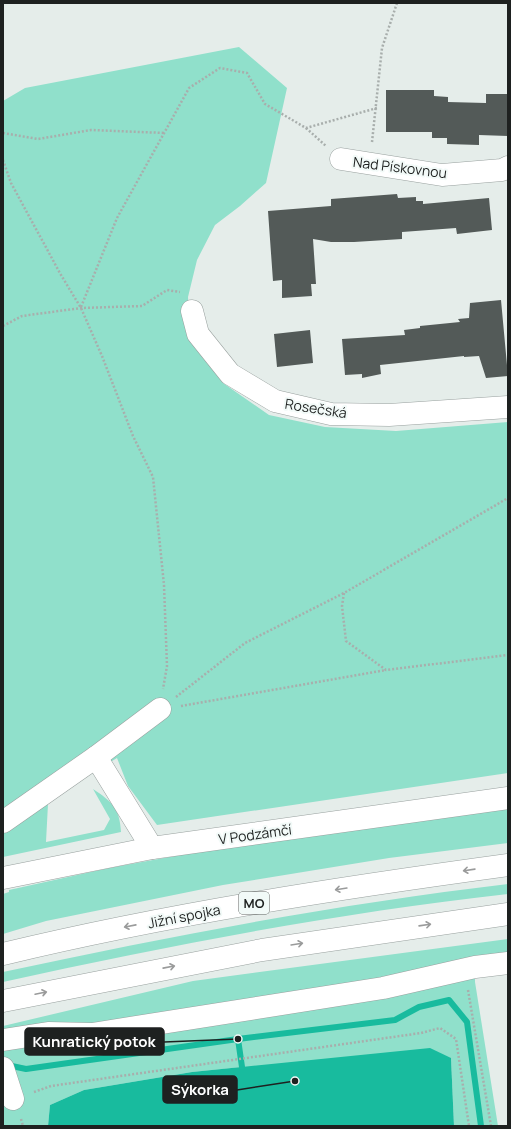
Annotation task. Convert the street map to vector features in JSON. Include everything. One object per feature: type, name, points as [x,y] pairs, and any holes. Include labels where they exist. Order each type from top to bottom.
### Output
[{"type":"main road","name":"Nad Pískovnou","points":[[340,159],[442,175],[502,170],[508,167]]},
{"type":"main road","name":"Rosečská","points":[[192,311],[198,334],[230,374],[275,401],[331,414],[389,415],[508,407]]},
{"type":"main road","points":[[3,822],[96,757],[160,709]]},
{"type":"main road","points":[[96,757],[152,848]]},
{"type":"main road","name":"V Podzámčí","points":[[3,878],[152,848],[508,798]]},
{"type":"main road","name":"Jižní spojka","points":[[3,954],[177,917],[266,901],[408,878],[508,865]]},
{"type":"main road","points":[[3,1001],[262,950],[508,914]]},
{"type":"main road","points":[[3,1040],[48,1034],[92,1034],[384,988],[465,970],[508,963]]},
{"type":"main road","points":[[4,1071],[13,1099]]},
{"type":"path","points":[[369,164],[377,108],[382,48],[397,3]]},
{"type":"path","points":[[81,308],[117,218],[165,134],[189,88],[220,68],[247,73],[265,104],[306,128],[340,159]]},
{"type":"path","points":[[306,128],[377,108]]},
{"type":"path","points":[[3,133],[38,139],[91,130],[165,134]]},
{"type":"path","points":[[3,160],[11,183],[61,275],[81,308],[102,356],[133,436],[153,477],[164,585],[167,666],[160,709]]},
{"type":"path","points":[[3,326],[22,316],[81,308],[142,306],[167,290],[182,292],[192,311]]},
{"type":"path","points":[[160,709],[245,643],[344,593],[508,498]]},
{"type":"path","points":[[344,593],[342,606],[346,641],[386,670]]},
{"type":"path","points":[[160,709],[386,670],[508,655]]},
{"type":"path","points":[[465,970],[491,1126]]},
{"type":"path","points":[[13,1099],[51,1086],[413,1034],[440,1028],[456,1039],[469,1126]]},
{"type":"shaded area","points":[[239,47],[287,88],[266,183],[240,206],[215,225],[197,260],[188,297],[191,342],[223,383],[269,415],[325,427],[396,431],[508,422],[508,773],[157,825],[128,786],[117,758],[46,801],[48,804],[46,842],[104,830],[110,819],[93,789],[105,797],[113,806],[119,817],[121,832],[3,857],[3,101],[25,88]]},
{"type":"shaded area","points":[[508,804],[508,843],[389,858],[223,885],[46,921],[3,934],[3,894],[9,892],[9,890],[109,868],[328,828]]},
{"type":"shaded area","points":[[508,884],[508,894],[318,920],[254,931],[128,955],[3,982],[3,972],[128,946],[318,911]]},
{"type":"shaded area","points":[[508,939],[508,963],[475,968],[475,982],[498,1126],[454,1126],[451,1058],[242,1067],[192,1072],[84,1090],[50,1105],[48,1126],[3,1126],[3,1026],[193,981]]},
{"type":"shaded area","points":[[430,1048],[451,1058],[454,1126],[48,1126],[50,1105],[84,1090],[192,1072]]},
{"type":"building","points":[[386,90],[434,90],[434,96],[448,97],[448,102],[486,103],[486,94],[508,94],[508,136],[479,135],[479,145],[447,144],[447,138],[432,138],[432,132],[386,132]]},
{"type":"building","points":[[397,194],[398,198],[416,197],[416,201],[423,201],[423,204],[489,198],[492,230],[457,234],[456,228],[402,232],[402,239],[354,242],[331,242],[313,239],[316,284],[311,284],[312,296],[282,298],[282,280],[273,281],[268,211],[331,206],[331,199]]},
{"type":"building","points":[[501,300],[508,376],[486,378],[479,356],[464,356],[380,365],[381,374],[362,378],[362,374],[345,375],[342,339],[405,335],[404,330],[420,328],[420,326],[460,322],[458,319],[469,318],[470,303]]},
{"type":"building","points":[[310,330],[313,363],[277,367],[274,334]]},
{"type":"waterway","points":[[7,1065],[26,1069],[238,1039],[395,1020],[419,1007],[449,1000],[467,1022],[481,1126]]},
{"type":"waterway","points":[[238,1039],[242,1067]]},
{"type":"place","name":"Kunratický potok","points":[[238,1039]]},
{"type":"place","name":"Sýkorka","points":[[295,1081]]}]
